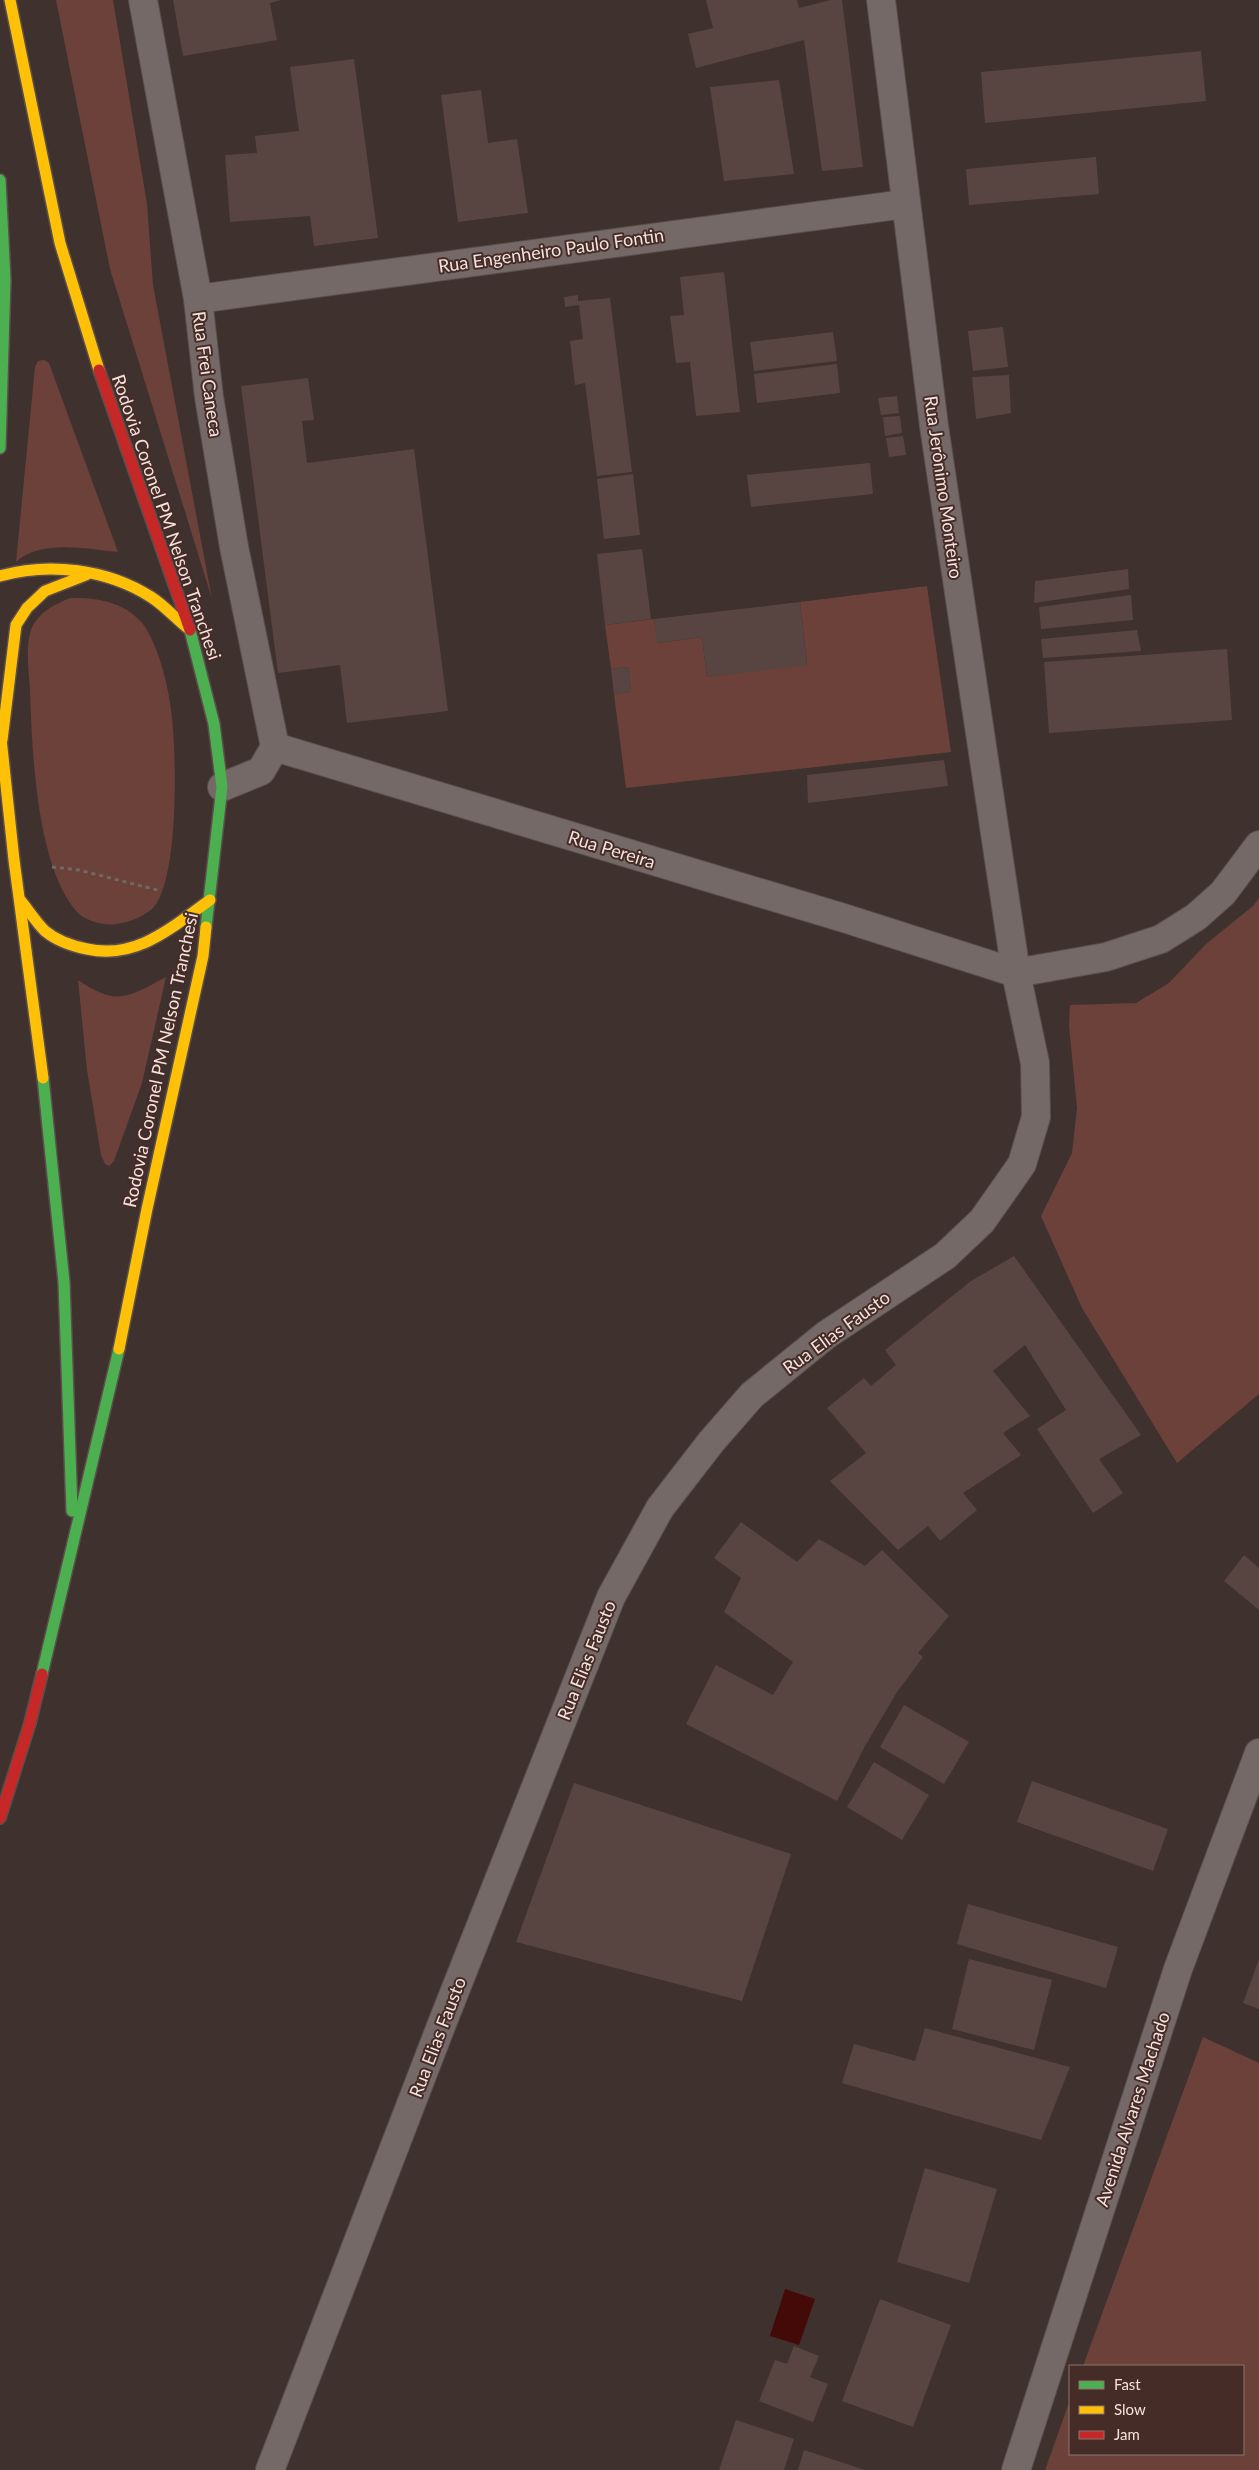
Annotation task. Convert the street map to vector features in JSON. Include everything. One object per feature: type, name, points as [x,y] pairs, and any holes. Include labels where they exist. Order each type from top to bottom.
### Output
[{"type":"highway","name":"Rodovia Coronel PM Nelson Tranchesi","points":[[0,1818],[30,1723],[73,1550],[132,1292],[149,1200],[203,956],[222,787],[214,724],[190,630],[106,394],[60,243],[10,0]]},
{"type":"highway","points":[[0,180],[3,238],[3,384],[0,448]]},
{"type":"highway","points":[[0,576],[12,571],[51,568],[110,579],[150,597],[190,630]]},
{"type":"highway","name":"Rodovia Coronel PM Nelson Tranchesi","points":[[73,1550],[64,1282],[49,1128],[21,901],[7,860],[1,734],[16,625],[27,608],[45,591],[88,574]]},
{"type":"highway","points":[[21,901],[50,935],[75,947],[107,951],[135,948],[158,936],[210,900]]},
{"type":"street","name":"Rua Frei Caneca","points":[[143,0],[198,299],[209,397],[231,528],[275,747]]},
{"type":"street","name":"Rua Jerônimo Monteiro","points":[[881,0],[934,426],[1016,973]]},
{"type":"street","name":"Rua Engenheiro Paulo Fontin","points":[[198,299],[905,204]]},
{"type":"street","name":"Rua Pereira","points":[[275,747],[847,919],[1016,973]]},
{"type":"street","points":[[222,787],[261,771],[275,747]]},
{"type":"street","points":[[1016,973],[1106,957],[1161,939],[1196,917],[1223,892],[1259,845]]},
{"type":"street","name":"Rua Elias Fausto","points":[[270,2470],[442,2021],[611,1597],[660,1508],[711,1442],[752,1395],[826,1335],[945,1256],[982,1222],[1022,1164],[1036,1117],[1035,1063],[1016,973]]},
{"type":"street","name":"Avenida Alvares Machado","points":[[1016,2470],[1178,1968],[1259,1752]]},
{"type":"path","points":[[7,860],[79,870],[162,891],[210,900]]},
{"type":"shaded area","points":[[56,0],[113,0],[147,204],[153,285],[212,599],[110,269]]},
{"type":"shaded area","points":[[44,360],[49,363],[118,552],[64,547],[51,548],[38,550],[16,562],[35,367],[38,361]]},
{"type":"shaded area","points":[[927,586],[951,752],[626,788],[614,694],[631,692],[628,667],[611,669],[605,625],[654,619],[658,643],[702,637],[707,677],[807,664],[800,602]]},
{"type":"shaded area","points":[[70,598],[110,602],[128,611],[143,624],[153,641],[161,662],[170,703],[175,778],[172,841],[168,870],[162,893],[153,908],[136,919],[117,924],[95,922],[84,918],[76,911],[63,890],[52,865],[44,836],[39,805],[32,743],[28,660],[29,637],[34,624],[42,614]]},
{"type":"shaded area","points":[[1259,898],[1259,1394],[1177,1463],[1082,1308],[1041,1216],[1072,1153],[1077,1108],[1069,1026],[1070,1005],[1136,1003],[1169,983],[1206,944],[1253,906]]},
{"type":"shaded area","points":[[166,977],[142,1083],[114,1161],[109,1166],[105,1164],[101,1155],[87,1070],[78,980],[103,994],[122,996],[142,990]]},
{"type":"shaded area","points":[[1203,2037],[1259,2063],[1259,2470],[1045,2470],[1069,2403],[1069,2455],[1244,2455],[1244,2365],[1083,2365]]},
{"type":"shaded area","points":[[785,2289],[815,2299],[799,2345],[770,2336]]},
{"type":"building","points":[[173,0],[281,0],[270,3],[277,40],[183,56]]},
{"type":"building","points":[[706,0],[797,0],[799,8],[831,0],[842,0],[863,167],[822,171],[804,40],[696,68],[688,34],[713,28]]},
{"type":"building","points":[[1201,51],[1206,101],[985,123],[981,72]]},
{"type":"building","points":[[354,59],[378,238],[314,246],[310,216],[230,222],[225,155],[257,153],[255,136],[299,131],[290,67]]},
{"type":"building","points":[[779,80],[794,174],[724,181],[710,87]]},
{"type":"building","points":[[481,90],[488,143],[517,139],[528,213],[458,222],[441,95]]},
{"type":"building","points":[[1096,157],[1099,194],[969,205],[966,169]]},
{"type":"building","points":[[724,272],[740,412],[696,416],[690,362],[676,363],[670,316],[684,315],[680,277]]},
{"type":"building","points":[[578,295],[578,301],[610,298],[632,472],[597,476],[585,383],[575,385],[570,341],[583,339],[579,305],[565,307],[564,297]]},
{"type":"building","points":[[1003,327],[1008,367],[973,371],[968,331]]},
{"type":"building","points":[[833,332],[837,361],[754,371],[750,342]]},
{"type":"building","points":[[837,364],[840,393],[757,403],[754,374]]},
{"type":"building","points":[[1009,375],[1011,413],[976,419],[972,377]]},
{"type":"building","points":[[308,378],[314,420],[302,421],[307,463],[414,449],[448,711],[347,723],[340,665],[278,673],[241,386]]},
{"type":"building","points":[[897,396],[899,413],[881,415],[878,398]]},
{"type":"building","points":[[900,416],[902,433],[885,436],[883,417]]},
{"type":"building","points":[[903,436],[906,455],[889,457],[886,438]]},
{"type":"building","points":[[870,463],[873,494],[751,507],[747,475]]},
{"type":"building","points":[[633,474],[640,535],[604,539],[597,479]]},
{"type":"building","points":[[642,549],[651,619],[605,625],[597,554]]},
{"type":"building","points":[[1128,569],[1129,589],[1034,603],[1035,581]]},
{"type":"building","points":[[1131,595],[1133,620],[1041,629],[1039,607]]},
{"type":"building","points":[[800,602],[807,665],[707,677],[702,637],[657,643],[654,619]]},
{"type":"building","points":[[1137,630],[1141,651],[1043,658],[1041,639]]},
{"type":"building","points":[[1227,649],[1232,720],[1049,733],[1044,662]]},
{"type":"building","points":[[628,667],[631,692],[614,694],[611,669]]},
{"type":"building","points":[[944,760],[948,786],[808,803],[807,775]]},
{"type":"building","points":[[1014,1256],[1141,1435],[1099,1459],[1123,1493],[1093,1513],[1037,1429],[1066,1410],[1025,1345],[993,1371],[1030,1416],[1003,1433],[1021,1455],[963,1493],[977,1510],[940,1541],[928,1526],[898,1550],[830,1481],[866,1453],[827,1408],[864,1378],[871,1386],[896,1365],[885,1350],[971,1281]]},
{"type":"building","points":[[741,1522],[797,1562],[819,1539],[865,1566],[882,1550],[949,1616],[918,1653],[923,1657],[897,1692],[865,1746],[837,1801],[686,1724],[716,1665],[773,1695],[793,1662],[724,1612],[741,1578],[714,1558]]},
{"type":"building","points":[[1244,1555],[1259,1568],[1259,1610],[1224,1581]]},
{"type":"building","points":[[904,1705],[969,1742],[944,1784],[880,1747]]},
{"type":"building","points":[[874,1762],[929,1795],[902,1840],[847,1807]]},
{"type":"building","points":[[1032,1781],[1168,1829],[1153,1871],[1017,1822]]},
{"type":"building","points":[[574,1783],[791,1854],[742,2001],[516,1942]]},
{"type":"building","points":[[968,1904],[1118,1947],[1106,1988],[957,1944]]},
{"type":"building","points":[[969,1959],[1052,1980],[1034,2050],[952,2029]]},
{"type":"building","points":[[1259,1959],[1259,2009],[1243,2003]]},
{"type":"building","points":[[925,2028],[1070,2067],[1041,2140],[842,2083],[854,2044],[915,2061]]},
{"type":"building","points":[[925,2168],[997,2189],[969,2283],[897,2262]]},
{"type":"building","points":[[880,2299],[951,2325],[913,2427],[842,2401]]},
{"type":"building","points":[[794,2346],[819,2356],[810,2377],[828,2384],[813,2422],[759,2401],[775,2360],[787,2364]]},
{"type":"building","points":[[736,2420],[794,2439],[784,2470],[719,2470]]},
{"type":"building","points":[[804,2450],[865,2470],[798,2470]]},
{"type":"traffic: fast","points":[[0,180],[5,280],[0,448]]},
{"type":"traffic: fast","points":[[190,630],[214,724],[222,787],[206,927]]},
{"type":"traffic: fast","points":[[43,1078],[64,1282],[72,1511]]},
{"type":"traffic: fast","points":[[42,1674],[119,1349]]},
{"type":"traffic: slow","points":[[10,0],[60,243],[99,370]]},
{"type":"traffic: slow","points":[[0,576],[38,569],[58,569],[97,574],[134,587],[151,597],[189,629]]},
{"type":"traffic: slow","points":[[2,740],[16,625],[27,608],[45,591],[86,575]]},
{"type":"traffic: slow","points":[[0,729],[14,860],[43,1078]]},
{"type":"traffic: slow","points":[[21,901],[42,928],[55,938],[87,949],[105,951],[122,950],[153,939],[182,921],[210,900]]},
{"type":"traffic: slow","points":[[119,1349],[147,1209],[203,956],[206,927]]},
{"type":"traffic: jam","points":[[99,370],[190,630]]},
{"type":"traffic: jam","points":[[0,1818],[30,1723],[42,1674]]}]
